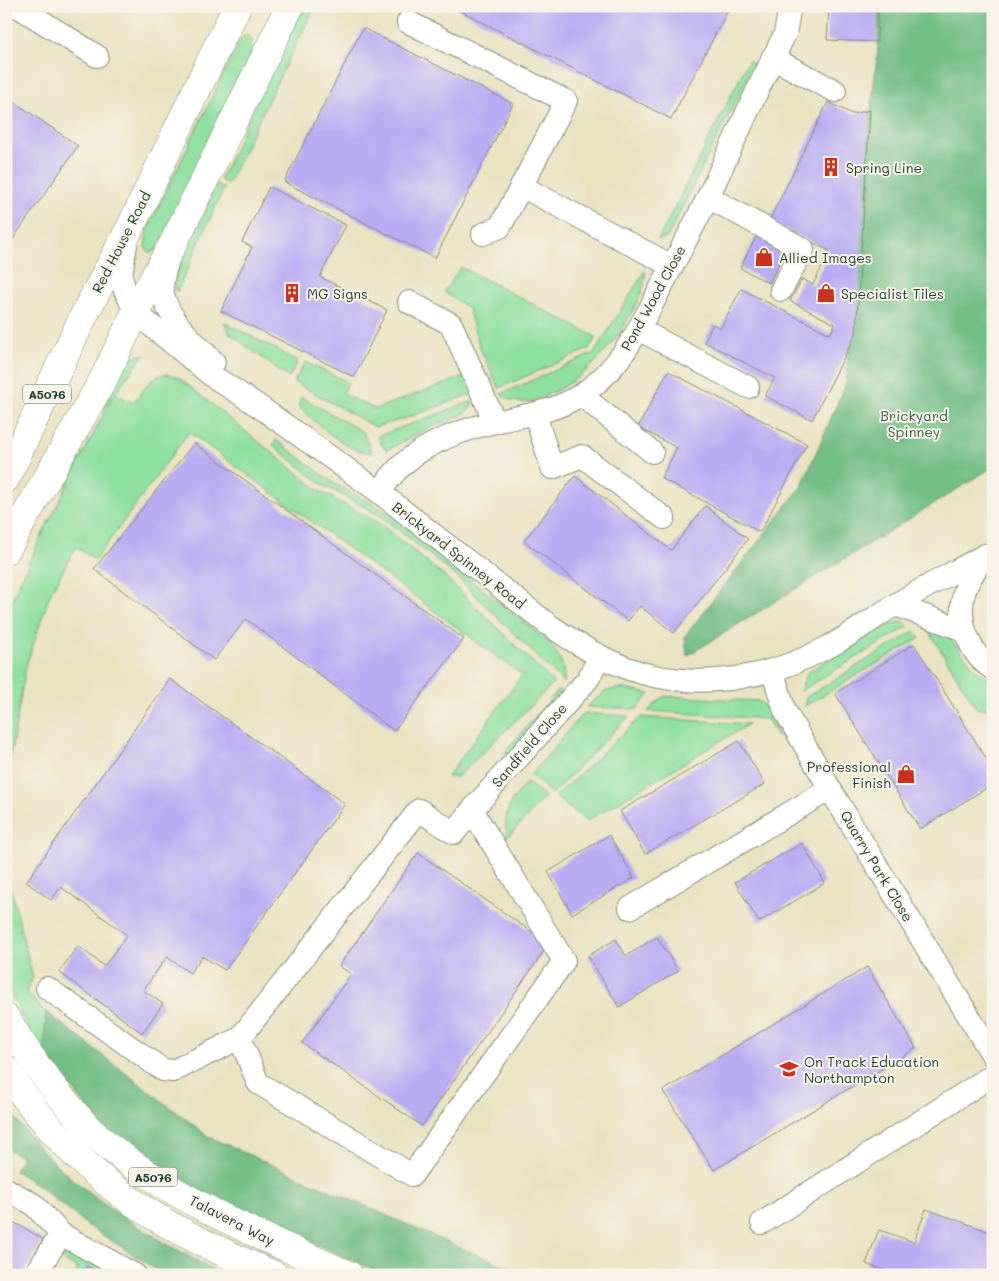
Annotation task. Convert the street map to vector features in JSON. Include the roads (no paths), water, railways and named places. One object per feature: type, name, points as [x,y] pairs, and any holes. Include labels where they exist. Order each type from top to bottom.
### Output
[{"type":"main road","name":"Red House Road","points":[[6,478],[87,309],[128,230],[237,6]]},
{"type":"main road","points":[[6,550],[104,378],[134,300],[174,244],[287,7]]},
{"type":"main road","name":"Talavera Way","points":[[6,1018],[51,1088],[92,1133],[174,1191],[268,1239],[349,1275]]},
{"type":"main road","points":[[6,1070],[58,1137],[95,1173],[153,1216],[216,1250],[274,1275]]},
{"type":"street","points":[[17,6],[97,56]]},
{"type":"street","name":"Pond Wood Close","points":[[379,492],[398,469],[416,453],[442,439],[470,429],[534,414],[555,407],[581,395],[614,366],[638,329],[708,197],[772,58],[785,34],[790,6]]},
{"type":"street","points":[[408,22],[566,101],[500,227],[483,234]]},
{"type":"street","points":[[772,58],[834,91]]},
{"type":"street","points":[[521,186],[672,266]]},
{"type":"street","points":[[708,197],[802,249],[781,290]]},
{"type":"street","points":[[128,230],[121,275],[134,300]]},
{"type":"street","points":[[174,244],[163,277],[162,294],[172,314],[184,330],[256,405]]},
{"type":"street","points":[[87,309],[103,292],[113,287],[184,330]]},
{"type":"street","name":"Brickyard Spinney Road","points":[[134,300],[211,375],[379,492],[549,625],[576,644],[600,656],[653,676],[682,680],[745,677],[800,660],[825,649],[895,605],[989,552]]},
{"type":"street","points":[[409,302],[451,324],[495,422]]},
{"type":"street","points":[[638,329],[748,387]]},
{"type":"street","points":[[581,395],[652,452]]},
{"type":"street","points":[[534,414],[552,468],[582,456],[664,518]]},
{"type":"street","points":[[989,552],[973,573],[965,591],[962,610],[964,630],[973,649],[993,669]]},
{"type":"street","points":[[895,605],[964,630]]},
{"type":"street","name":"Sandfield Close","points":[[240,1038],[419,810],[454,832],[588,679],[600,656]]},
{"type":"street","name":"Quarry Park Close","points":[[772,670],[786,711],[830,789],[993,1056]]},
{"type":"street","points":[[630,908],[830,789]]},
{"type":"street","points":[[47,988],[168,1072],[240,1038],[258,1083],[412,1175],[564,961],[472,810]]},
{"type":"street","points":[[762,1223],[993,1075]]},
{"type":"street","points":[[6,1188],[33,1204],[62,1234],[135,1275]]},
{"type":"street","points":[[35,1275],[62,1234]]},
{"type":"place","name":"Spring Line","points":[[831,167]]},
{"type":"place","name":"Allied Images","points":[[764,257]]},
{"type":"place","name":"MG Signs","points":[[292,293]]},
{"type":"place","name":"Specialist Tiles","points":[[826,293]]},
{"type":"place","name":"Professional Finish","points":[[906,774]]},
{"type":"place","name":"On Track Education Northampton","points":[[789,1069]]},
{"type":"park label","name":"Brickyard Spinney","points":[[914,424]]}]
